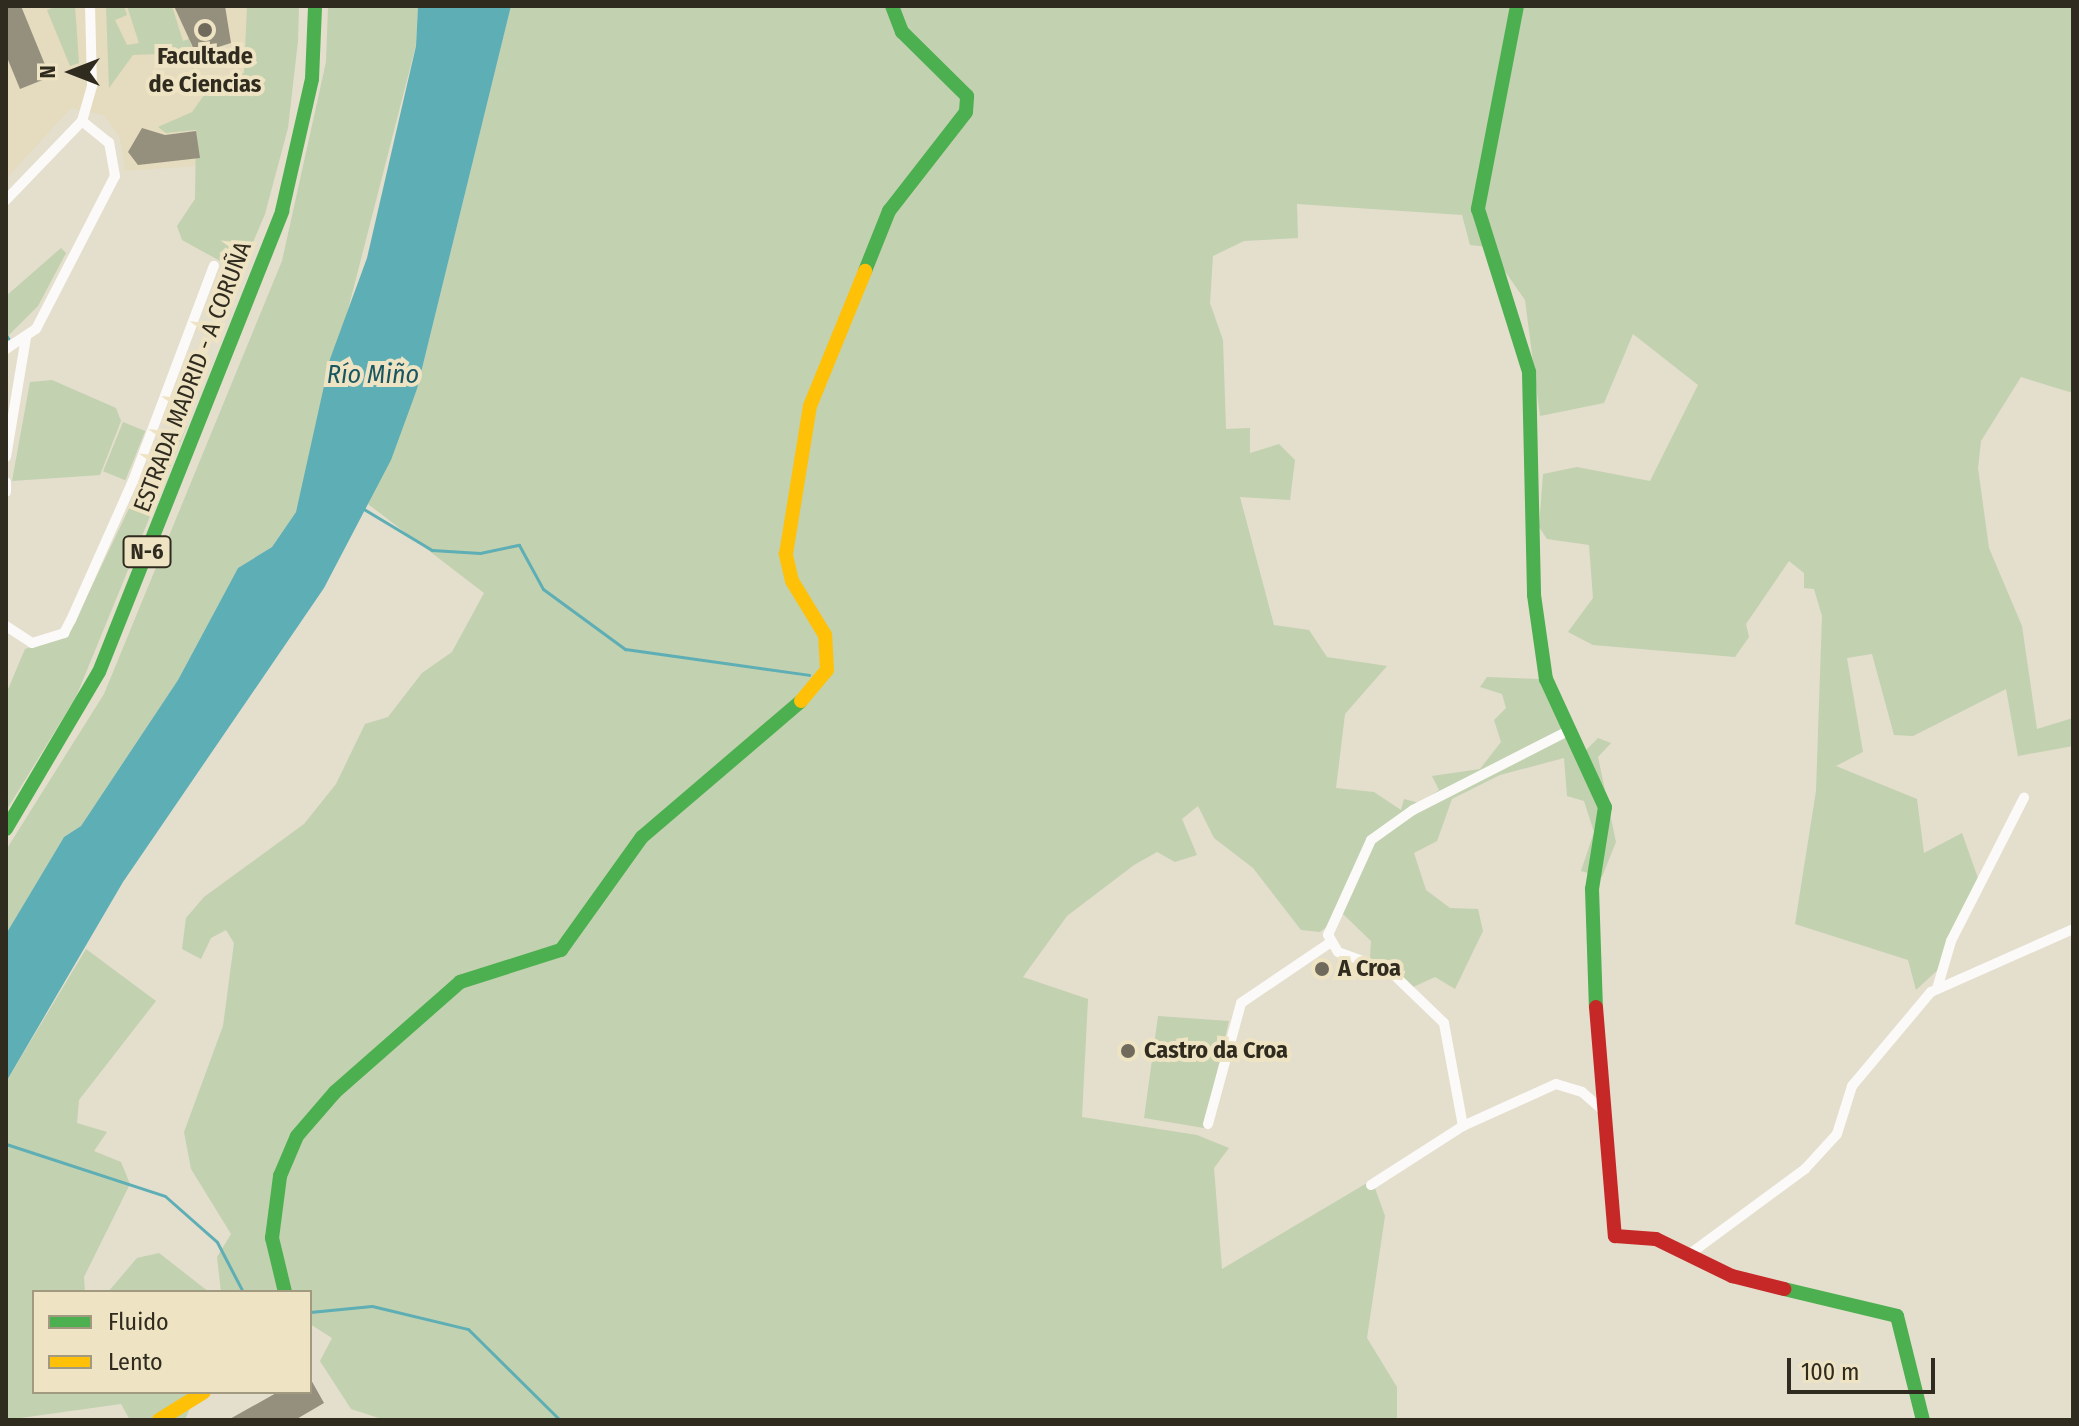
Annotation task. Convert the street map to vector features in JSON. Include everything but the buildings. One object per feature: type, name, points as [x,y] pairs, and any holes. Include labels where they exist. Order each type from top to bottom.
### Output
[{"type":"main road","name":"ESTRADA MADRID - A CORUÑA","points":[[6,829],[99,672],[267,249],[301,143],[315,6]]},
{"type":"main road","points":[[285,1290],[272,1238],[280,1176],[297,1136],[335,1092],[460,982],[561,950],[642,837],[827,670],[825,635],[792,581],[786,554],[810,406],[889,211],[966,112],[967,96],[902,32],[892,6]]},
{"type":"main road","points":[[1517,6],[1478,209],[1529,372],[1534,595],[1546,679],[1566,732],[1587,757],[1605,807],[1592,889],[1592,955],[1615,1236],[1656,1239],[1691,1253],[1732,1276],[1897,1316],[1923,1420]]},
{"type":"main road","points":[[159,1420],[201,1394]]},
{"type":"street","points":[[6,200],[82,121],[92,86],[90,6]]},
{"type":"street","points":[[6,457],[26,337],[115,176],[109,143],[82,121]]},
{"type":"street","points":[[6,626],[32,643],[64,633],[133,481],[214,266]]},
{"type":"street","points":[[6,349],[26,337]]},
{"type":"street","points":[[6,482],[6,492]]},
{"type":"street","points":[[1208,1124],[1241,1003],[1328,944],[1371,840],[1413,810],[1566,732]]},
{"type":"street","points":[[1937,989],[1951,941],[2024,798]]},
{"type":"street","points":[[1691,1253],[1805,1169],[1837,1134],[1852,1086],[1937,989],[2073,929]]},
{"type":"street","points":[[1328,944],[1390,971],[1444,1023],[1463,1126]]},
{"type":"street","points":[[1371,1185],[1463,1126],[1556,1084],[1582,1092],[1604,1111]]},
{"type":"shaded area","points":[[6,6],[247,6],[244,73],[213,84],[192,112],[197,166],[125,171],[120,138],[104,115],[71,108],[6,179]]},
{"type":"green space","points":[[57,6],[75,6],[79,63],[70,66],[47,10]]},
{"type":"green space","points":[[106,6],[124,6],[127,15],[115,20],[127,45],[139,43],[127,6],[172,6],[183,41],[189,39],[195,56],[210,51],[213,58],[192,69],[186,53],[133,55],[109,88]]},
{"type":"green space","points":[[247,6],[299,6],[298,41],[288,128],[265,214],[219,322],[222,262],[182,240],[177,226],[195,199],[196,130],[166,133],[158,127],[192,112],[212,84],[244,73]]},
{"type":"green space","points":[[328,6],[418,6],[416,45],[296,512],[272,547],[238,568],[178,680],[81,826],[64,837],[6,934],[6,850],[104,694],[282,261],[326,62]]},
{"type":"green space","points":[[511,6],[2073,6],[2073,393],[2021,377],[1981,441],[1978,468],[1989,548],[2022,626],[2037,729],[2073,718],[2073,746],[2018,756],[2006,689],[1913,736],[1894,735],[1872,654],[1847,658],[1863,752],[1836,766],[1917,799],[1924,853],[1962,833],[1979,881],[1943,965],[1916,990],[1908,960],[1795,924],[1816,791],[1822,616],[1814,589],[1804,588],[1804,573],[1789,561],[1746,624],[1749,637],[1735,657],[1593,645],[1568,632],[1593,598],[1589,545],[1547,539],[1539,527],[1543,474],[1577,467],[1650,481],[1698,385],[1633,334],[1604,403],[1540,416],[1525,300],[1488,247],[1470,245],[1462,215],[1297,204],[1298,238],[1244,241],[1213,256],[1210,303],[1223,340],[1226,429],[1250,428],[1250,453],[1279,444],[1295,460],[1290,500],[1240,497],[1274,625],[1309,630],[1327,657],[1387,666],[1345,714],[1336,788],[1374,792],[1401,810],[1404,799],[1419,803],[1439,790],[1432,776],[1480,769],[1501,742],[1494,720],[1506,708],[1502,694],[1480,687],[1487,677],[1540,679],[1585,751],[1598,738],[1611,743],[1598,757],[1616,842],[1602,877],[1581,871],[1594,832],[1584,801],[1567,796],[1564,758],[1500,775],[1452,799],[1437,841],[1414,853],[1426,890],[1450,908],[1478,909],[1483,931],[1455,989],[1435,977],[1411,988],[1370,958],[1371,941],[1343,914],[1320,932],[1301,930],[1253,868],[1214,838],[1198,806],[1182,819],[1197,855],[1175,862],[1157,852],[1134,865],[1067,916],[1023,977],[1088,999],[1082,1117],[1197,1135],[1229,1148],[1214,1168],[1222,1269],[1372,1180],[1385,1216],[1367,1338],[1397,1387],[1397,1420],[385,1420],[351,1409],[320,1361],[332,1338],[312,1325],[312,1290],[221,1290],[217,1257],[231,1234],[191,1169],[184,1132],[223,1026],[234,943],[226,930],[211,938],[201,959],[182,949],[186,918],[204,897],[304,824],[336,784],[365,724],[388,717],[422,673],[452,652],[484,593],[368,504],[417,389]]},
{"type":"green space","points":[[61,248],[66,253],[38,306],[6,338],[6,296]]},
{"type":"green space","points":[[52,380],[116,408],[121,421],[100,475],[12,481],[30,382]]},
{"type":"green space","points":[[123,422],[145,431],[125,480],[103,471]]},
{"type":"green space","points":[[187,426],[76,697],[6,811],[6,694],[25,649],[70,632],[165,433]]},
{"type":"green space","points":[[86,949],[156,1001],[79,1100],[77,1123],[107,1132],[94,1151],[121,1162],[130,1184],[84,1277],[85,1290],[32,1290],[32,1394],[195,1394],[185,1420],[130,1420],[121,1404],[6,1420],[6,1082]]},
{"type":"green space","points":[[1158,1016],[1229,1021],[1204,1128],[1144,1118]]},
{"type":"green space","points":[[159,1253],[206,1290],[110,1290],[137,1258]]},
{"type":"water","name":"Río Miño","points":[[418,6],[511,6],[417,389],[391,460],[324,588],[123,882],[6,1082],[6,934],[64,837],[81,826],[178,680],[238,568],[272,547],[296,512],[330,359],[367,258],[416,46]]},
{"type":"waterway","points":[[362,508],[432,550],[480,553],[519,545],[543,589],[625,649],[809,675]]},
{"type":"waterway","points":[[6,1144],[165,1196],[217,1242],[242,1290]]},
{"type":"waterway","points":[[312,1312],[372,1306],[468,1329],[560,1420]]},
{"type":"traffic: fast","points":[[6,829],[99,672],[282,211],[312,79],[315,6]]},
{"type":"traffic: fast","points":[[865,271],[889,211],[966,112],[967,96],[902,32],[892,6]]},
{"type":"traffic: fast","points":[[1517,6],[1478,209],[1529,372],[1534,595],[1546,679],[1605,807],[1592,889],[1596,1007]]},
{"type":"traffic: fast","points":[[285,1290],[272,1238],[280,1176],[297,1136],[335,1092],[460,982],[561,950],[642,837],[801,701]]},
{"type":"traffic: fast","points":[[1784,1289],[1897,1316],[1923,1420]]},
{"type":"traffic: slow","points":[[801,701],[827,670],[825,635],[792,581],[786,554],[810,406],[865,271]]},
{"type":"traffic: slow","points":[[159,1420],[201,1394]]},
{"type":"traffic: jam","points":[[1596,1007],[1615,1236],[1656,1239],[1732,1276],[1784,1289]]},
{"type":"place","name":"Facultade de Ciencias","points":[[205,30]]},
{"type":"place","name":"A Croa","points":[[1322,969]]},
{"type":"place","name":"Castro da Croa","points":[[1128,1051]]}]
